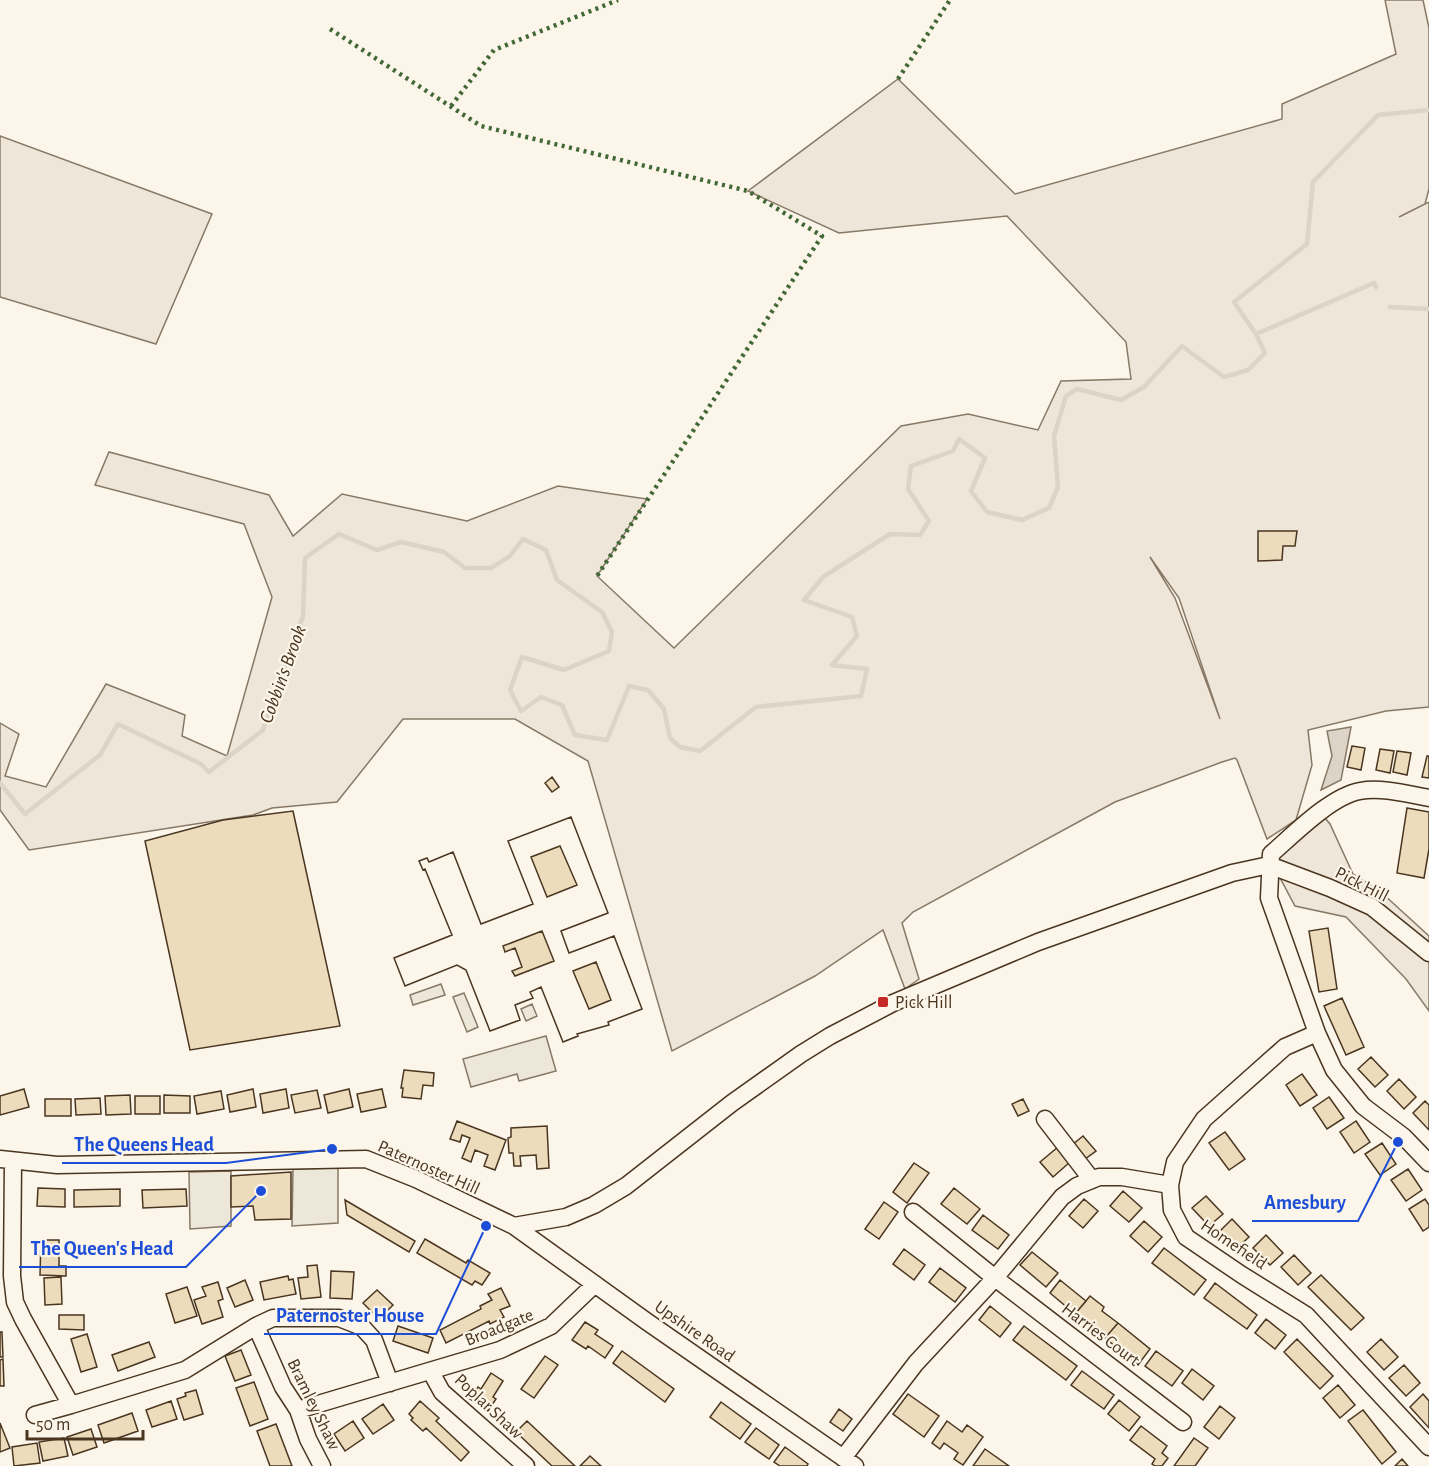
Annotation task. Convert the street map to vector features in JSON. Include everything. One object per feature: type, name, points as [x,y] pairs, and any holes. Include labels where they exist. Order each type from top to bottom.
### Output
[{"type":"street","points":[[514,1226],[566,1217],[618,1191],[659,1162],[732,1103],[801,1054],[893,1003],[1038,942],[1270,860],[1320,812],[1359,791],[1378,790],[1429,798]]},
{"type":"street","points":[[1270,860],[1269,898],[1317,1033],[1334,1070],[1363,1106],[1404,1137],[1429,1163]]},
{"type":"street","name":"Pick Hill","points":[[1270,860],[1372,907],[1429,953]]},
{"type":"street","name":"Homefield","points":[[1317,1033],[1285,1047],[1204,1119],[1175,1162],[1170,1185],[1172,1210],[1186,1237],[1306,1315],[1429,1447]]},
{"type":"street","points":[[1045,1119],[1092,1180]]},
{"type":"street","name":"Paternoster Hill","points":[[6,1160],[57,1164],[103,1164],[366,1159],[416,1179],[514,1226]]},
{"type":"street","points":[[6,1160],[15,1302],[71,1405]]},
{"type":"street","points":[[849,1462],[916,1362],[995,1278],[1062,1197],[1077,1186],[1099,1177],[1122,1177],[1170,1185]]},
{"type":"street","name":"Harries Court","points":[[914,1212],[995,1278],[1183,1422]]},
{"type":"street","name":"Upshire Road","points":[[514,1226],[849,1462]]},
{"type":"street","name":"Broadgate","points":[[298,1410],[500,1350],[551,1326],[595,1284]]},
{"type":"street","points":[[35,1415],[185,1370],[273,1318],[339,1318],[362,1327],[374,1341],[390,1383]]},
{"type":"street","name":"Bramley Shaw","points":[[256,1326],[283,1387],[298,1410],[308,1439],[322,1466]]},
{"type":"street","name":"Poplar Shaw","points":[[431,1372],[442,1392],[526,1466]]},
{"type":"shaded area","points":[[1385,0],[1423,0],[1429,28],[1429,189],[1425,204],[1429,202],[1429,707],[1386,711],[1308,730],[1312,765],[1296,820],[1267,839],[1237,760],[1235,758],[1222,762],[1115,802],[913,912],[902,923],[919,979],[905,989],[883,930],[815,976],[672,1051],[588,761],[515,719],[403,719],[337,802],[272,808],[253,815],[29,850],[0,810],[0,723],[19,734],[5,776],[46,787],[106,684],[185,715],[182,736],[227,756],[272,597],[244,524],[95,485],[109,452],[269,495],[293,536],[342,494],[467,521],[558,486],[647,499],[597,576],[674,648],[901,426],[968,414],[1038,430],[1061,381],[1131,379],[1126,342],[1007,216],[839,233],[748,191],[898,79],[1015,194],[1282,119],[1282,104],[1396,54]],"holes":[[[1150,557],[1179,598],[1220,719],[1175,598]]]},
{"type":"shaded area","points":[[0,136],[212,214],[156,344],[0,297]]},
{"type":"shaded area","points":[[1351,727],[1341,780],[1321,790],[1332,756],[1327,731]]},
{"type":"shaded area","points":[[1320,812],[1330,824],[1353,874],[1382,893],[1429,936],[1429,1011],[1406,979],[1346,917],[1295,906],[1279,876],[1271,854]]},
{"type":"shaded area","points":[[441,984],[445,995],[413,1005],[410,995]]},
{"type":"shaded area","points":[[464,993],[478,1027],[467,1032],[453,997]]},
{"type":"shaded area","points":[[532,1004],[537,1016],[526,1021],[521,1009]]},
{"type":"shaded area","points":[[546,1036],[556,1071],[519,1081],[517,1074],[471,1087],[463,1059]]},
{"type":"shaded area","points":[[338,1168],[338,1223],[292,1226],[293,1169]]},
{"type":"shaded area","points":[[231,1171],[231,1226],[190,1229],[189,1172]]},
{"type":"building","points":[[1258,531],[1297,531],[1295,546],[1283,546],[1282,560],[1258,561]]},
{"type":"building","points":[[1352,746],[1365,748],[1361,770],[1347,767]]},
{"type":"building","points":[[1380,749],[1394,751],[1390,773],[1376,770]]},
{"type":"building","points":[[1397,751],[1411,753],[1407,775],[1393,772]]},
{"type":"building","points":[[1427,756],[1429,756],[1429,778],[1422,777]]},
{"type":"building","points":[[552,777],[559,787],[552,792],[545,783]]},
{"type":"building","points":[[1407,808],[1429,812],[1429,849],[1424,878],[1397,873]]},
{"type":"building","points":[[293,811],[340,1026],[190,1050],[145,841],[223,820]]},
{"type":"building","points":[[571,817],[608,913],[561,931],[569,953],[614,936],[642,1009],[608,1022],[609,1025],[577,1034],[578,1036],[563,1042],[541,987],[530,992],[533,998],[515,1005],[520,1020],[490,1031],[466,970],[457,965],[405,986],[394,958],[452,935],[425,869],[423,870],[419,861],[427,858],[429,862],[453,852],[481,924],[533,904],[508,841]],"holes":[[[560,846],[577,885],[547,897],[531,857]],[[542,931],[554,961],[515,976],[512,971],[522,967],[515,948],[505,952],[503,946]],[[596,962],[611,1000],[589,1009],[573,971]]]},
{"type":"building","points":[[571,817],[608,913],[561,931],[569,953],[614,936],[642,1009],[608,1022],[609,1025],[577,1034],[578,1036],[563,1042],[541,987],[530,992],[533,998],[515,1005],[520,1020],[490,1031],[466,970],[457,965],[405,986],[394,958],[452,935],[425,869],[423,870],[419,861],[427,858],[429,862],[453,852],[481,924],[533,904],[508,841]]},
{"type":"building","points":[[1328,928],[1337,989],[1319,992],[1309,931]]},
{"type":"building","points":[[1342,998],[1364,1047],[1346,1055],[1324,1006]]},
{"type":"building","points":[[1371,1057],[1388,1075],[1375,1087],[1358,1069]]},
{"type":"building","points":[[404,1070],[434,1073],[433,1086],[423,1085],[421,1099],[402,1097]]},
{"type":"building","points":[[1302,1074],[1317,1095],[1300,1106],[1286,1085]]},
{"type":"building","points":[[1399,1079],[1416,1097],[1404,1109],[1387,1091]]},
{"type":"building","points":[[24,1089],[29,1107],[0,1115],[0,1096]]},
{"type":"building","points":[[253,1089],[256,1107],[230,1112],[227,1095]]},
{"type":"building","points":[[286,1089],[289,1108],[263,1113],[260,1094]]},
{"type":"building","points":[[349,1089],[353,1107],[328,1113],[324,1095]]},
{"type":"building","points":[[382,1089],[386,1107],[361,1112],[357,1094]]},
{"type":"building","points":[[317,1090],[321,1108],[295,1113],[291,1095]]},
{"type":"building","points":[[221,1091],[224,1109],[197,1114],[194,1096]]},
{"type":"building","points":[[130,1095],[131,1114],[106,1115],[105,1096]]},
{"type":"building","points":[[164,1095],[190,1096],[190,1113],[164,1113]]},
{"type":"building","points":[[135,1096],[160,1096],[160,1114],[135,1114]]},
{"type":"building","points":[[1329,1097],[1344,1118],[1327,1129],[1313,1108]]},
{"type":"building","points":[[100,1098],[101,1114],[76,1115],[75,1099]]},
{"type":"building","points":[[45,1099],[71,1099],[71,1116],[45,1116]]},
{"type":"building","points":[[1023,1099],[1029,1111],[1018,1116],[1012,1104]]},
{"type":"building","points":[[1425,1101],[1429,1105],[1429,1130],[1413,1113]]},
{"type":"building","points":[[457,1121],[506,1140],[495,1170],[484,1166],[488,1155],[475,1150],[471,1162],[462,1158],[470,1138],[462,1135],[460,1142],[450,1139]]},
{"type":"building","points":[[1356,1121],[1370,1142],[1354,1153],[1340,1132]]},
{"type":"building","points":[[547,1126],[549,1168],[537,1169],[536,1155],[520,1156],[521,1166],[514,1166],[513,1153],[509,1153],[508,1138],[511,1137],[511,1128]]},
{"type":"building","points":[[1225,1132],[1245,1159],[1229,1170],[1209,1143]]},
{"type":"building","points":[[1083,1136],[1096,1151],[1085,1159],[1072,1145]]},
{"type":"building","points":[[1382,1143],[1396,1164],[1380,1175],[1365,1154]]},
{"type":"building","points":[[1058,1147],[1070,1162],[1053,1177],[1040,1162]]},
{"type":"building","points":[[914,1163],[929,1173],[907,1203],[893,1192]]},
{"type":"building","points":[[1408,1169],[1422,1190],[1406,1201],[1391,1180]]},
{"type":"building","points":[[291,1172],[291,1219],[255,1220],[253,1206],[231,1207],[231,1176]]},
{"type":"building","points":[[38,1188],[65,1189],[65,1207],[37,1206]]},
{"type":"building","points":[[954,1188],[980,1209],[967,1224],[941,1204]]},
{"type":"building","points":[[120,1189],[120,1206],[74,1207],[74,1190]]},
{"type":"building","points":[[186,1189],[187,1206],[143,1208],[142,1190]]},
{"type":"building","points":[[1123,1191],[1142,1208],[1129,1222],[1110,1206]]},
{"type":"building","points":[[1206,1196],[1223,1214],[1209,1226],[1192,1208]]},
{"type":"building","points":[[1084,1199],[1098,1211],[1083,1228],[1069,1216]]},
{"type":"building","points":[[1425,1199],[1429,1205],[1429,1227],[1423,1231],[1409,1209]]},
{"type":"building","points":[[345,1200],[415,1241],[409,1252],[347,1215]]},
{"type":"building","points":[[884,1202],[898,1212],[879,1239],[865,1229]]},
{"type":"building","points":[[983,1215],[1009,1235],[998,1249],[972,1230]]},
{"type":"building","points":[[1232,1219],[1249,1237],[1236,1249],[1219,1232]]},
{"type":"building","points":[[1144,1221],[1162,1237],[1148,1252],[1130,1236]]},
{"type":"building","points":[[1266,1235],[1283,1253],[1270,1265],[1253,1248]]},
{"type":"building","points":[[425,1239],[466,1263],[468,1260],[490,1273],[482,1285],[475,1281],[472,1285],[417,1253]]},
{"type":"building","points":[[41,1240],[59,1240],[59,1266],[66,1266],[66,1276],[40,1275]]},
{"type":"building","points":[[1164,1248],[1206,1280],[1194,1295],[1152,1263]]},
{"type":"building","points":[[904,1249],[925,1265],[914,1280],[893,1264]]},
{"type":"building","points":[[1032,1252],[1058,1273],[1046,1287],[1020,1265]]},
{"type":"building","points":[[1294,1255],[1311,1273],[1298,1285],[1281,1267]]},
{"type":"building","points":[[317,1265],[321,1297],[301,1299],[298,1278],[308,1277],[307,1266]]},
{"type":"building","points":[[940,1268],[966,1288],[955,1302],[929,1282]]},
{"type":"building","points":[[331,1271],[354,1272],[352,1299],[330,1298]]},
{"type":"building","points":[[1321,1275],[1364,1318],[1351,1330],[1308,1287]]},
{"type":"building","points":[[288,1276],[289,1280],[293,1279],[296,1294],[264,1300],[260,1282]]},
{"type":"building","points":[[61,1277],[62,1304],[45,1305],[44,1278]]},
{"type":"building","points":[[245,1280],[253,1300],[235,1307],[227,1288]]},
{"type":"building","points":[[1060,1280],[1086,1301],[1075,1314],[1050,1293]]},
{"type":"building","points":[[218,1282],[223,1299],[218,1301],[223,1317],[202,1324],[194,1300],[206,1296],[202,1287]]},
{"type":"building","points":[[1215,1283],[1257,1315],[1247,1329],[1204,1298]]},
{"type":"building","points":[[187,1287],[197,1316],[175,1323],[166,1294]]},
{"type":"building","points":[[501,1288],[510,1306],[500,1310],[504,1317],[490,1324],[489,1321],[446,1343],[440,1330],[481,1309],[480,1306],[492,1300],[488,1294]]},
{"type":"building","points":[[377,1290],[393,1305],[379,1319],[363,1303]]},
{"type":"building","points":[[1090,1296],[1104,1307],[1102,1311],[1118,1323],[1105,1338],[1075,1314]]},
{"type":"building","points":[[990,1306],[1011,1323],[1000,1337],[979,1320]]},
{"type":"building","points":[[59,1315],[84,1315],[84,1330],[59,1329]]},
{"type":"building","points":[[1266,1319],[1286,1335],[1275,1349],[1255,1333]]},
{"type":"building","points":[[585,1322],[598,1330],[595,1334],[613,1346],[605,1358],[588,1346],[586,1349],[572,1340]]},
{"type":"building","points":[[1118,1323],[1150,1349],[1138,1365],[1105,1338]]},
{"type":"building","points":[[398,1326],[433,1338],[428,1353],[393,1341]]},
{"type":"building","points":[[1024,1326],[1077,1366],[1066,1380],[1013,1340]]},
{"type":"building","points":[[0,1332],[2,1332],[3,1357],[0,1357]]},
{"type":"building","points":[[87,1334],[97,1367],[81,1372],[71,1339]]},
{"type":"building","points":[[1297,1339],[1333,1376],[1320,1389],[1284,1352]]},
{"type":"building","points":[[1381,1339],[1398,1357],[1384,1370],[1367,1352]]},
{"type":"building","points":[[149,1342],[155,1357],[118,1371],[112,1355]]},
{"type":"building","points":[[241,1350],[251,1375],[235,1381],[225,1356]]},
{"type":"building","points":[[622,1351],[674,1389],[665,1402],[613,1363]]},
{"type":"building","points":[[1156,1351],[1183,1371],[1172,1386],[1145,1366]]},
{"type":"building","points":[[545,1356],[558,1365],[534,1398],[521,1389]]},
{"type":"building","points":[[3,1359],[4,1386],[0,1386],[0,1360]]},
{"type":"building","points":[[1404,1365],[1420,1383],[1406,1396],[1389,1378]]},
{"type":"building","points":[[1192,1369],[1214,1386],[1203,1400],[1182,1383]]},
{"type":"building","points":[[1082,1371],[1114,1395],[1104,1409],[1071,1385]]},
{"type":"building","points":[[491,1373],[503,1381],[488,1411],[470,1399],[478,1387],[481,1389]]},
{"type":"building","points":[[254,1382],[268,1419],[250,1426],[236,1388]]},
{"type":"building","points":[[1338,1385],[1355,1405],[1340,1418],[1323,1398]]},
{"type":"building","points":[[196,1390],[203,1414],[184,1420],[177,1399],[186,1396],[185,1393]]},
{"type":"building","points":[[908,1394],[939,1416],[924,1437],[893,1414]]},
{"type":"building","points":[[1423,1394],[1429,1401],[1429,1428],[1410,1407]]},
{"type":"building","points":[[1119,1400],[1140,1417],[1129,1431],[1108,1414]]},
{"type":"building","points":[[171,1401],[177,1419],[152,1427],[146,1410]]},
{"type":"building","points":[[420,1401],[439,1418],[436,1421],[469,1452],[461,1461],[426,1428],[423,1431],[411,1420],[413,1418],[409,1414]]},
{"type":"building","points":[[721,1402],[751,1424],[740,1439],[710,1417]]},
{"type":"building","points":[[383,1404],[394,1420],[373,1434],[362,1419]]},
{"type":"building","points":[[1220,1406],[1235,1418],[1219,1439],[1204,1427]]},
{"type":"building","points":[[839,1409],[852,1419],[843,1431],[830,1422]]},
{"type":"building","points":[[1363,1410],[1396,1452],[1382,1464],[1348,1421]]},
{"type":"building","points":[[132,1413],[138,1431],[104,1443],[98,1425]]},
{"type":"building","points":[[353,1421],[364,1438],[345,1451],[334,1434]]},
{"type":"building","points":[[527,1421],[575,1466],[552,1466],[516,1432]]},
{"type":"building","points":[[947,1421],[962,1432],[967,1425],[983,1437],[963,1465],[954,1459],[958,1453],[944,1443],[940,1449],[932,1443]]},
{"type":"building","points":[[0,1423],[10,1448],[0,1452]]},
{"type":"building","points":[[276,1424],[292,1466],[270,1466],[257,1431]]},
{"type":"building","points":[[1141,1426],[1167,1446],[1162,1453],[1168,1458],[1162,1466],[1152,1464],[1155,1459],[1130,1440]]},
{"type":"building","points":[[756,1428],[779,1445],[769,1459],[745,1442]]},
{"type":"building","points":[[91,1429],[97,1447],[73,1455],[67,1437]]},
{"type":"building","points":[[64,1438],[68,1456],[43,1461],[39,1442]]},
{"type":"building","points":[[1194,1438],[1208,1448],[1195,1466],[1174,1466]]},
{"type":"building","points":[[37,1443],[40,1463],[14,1466],[12,1447]]},
{"type":"building","points":[[785,1447],[808,1464],[807,1466],[780,1466],[774,1462]]},
{"type":"building","points":[[985,1449],[1009,1466],[973,1466]]},
{"type":"building","points":[[590,1456],[601,1466],[580,1466]]},
{"type":"building","points":[[1402,1459],[1408,1466],[1395,1466]]},
{"type":"waterway","name":"Cobbin's Brook","points":[[0,783],[25,814],[100,755],[118,724],[201,764],[209,772],[263,730],[303,616],[305,558],[339,534],[377,550],[401,542],[444,552],[465,568],[491,568],[510,556],[523,539],[546,550],[557,580],[602,612],[612,632],[609,651],[564,670],[522,657],[510,690],[521,711],[541,697],[562,705],[575,735],[607,740],[629,686],[648,690],[664,709],[670,738],[680,747],[700,751],[756,707],[861,696],[867,669],[832,665],[857,636],[852,617],[804,600],[823,577],[890,534],[920,535],[929,521],[908,489],[911,466],[953,451],[959,439],[985,458],[971,491],[987,512],[1022,520],[1049,508],[1058,487],[1054,436],[1066,396],[1077,389],[1121,400],[1144,387],[1182,346],[1224,377],[1248,370],[1265,353],[1256,334],[1234,302],[1307,244],[1313,182],[1378,115],[1429,110]]},
{"type":"waterway","points":[[1256,334],[1374,283],[1376,287]]},
{"type":"waterway","points":[[1390,307],[1429,309]]},
{"type":"hedge","points":[[451,106],[494,50],[618,0]]},
{"type":"hedge","points":[[898,79],[950,0]]},
{"type":"hedge","points":[[330,29],[481,126],[748,191],[822,236],[597,576]]},
{"type":"place","name":"Pick Hill","points":[[883,1002]]},
{"type":"place","name":"Amesbury","points":[[1398,1142]]},
{"type":"place","name":"The Queens Head","points":[[332,1149]]},
{"type":"place","name":"The Queen's Head","points":[[261,1191]]},
{"type":"place","name":"Paternoster House","points":[[486,1226]]}]
